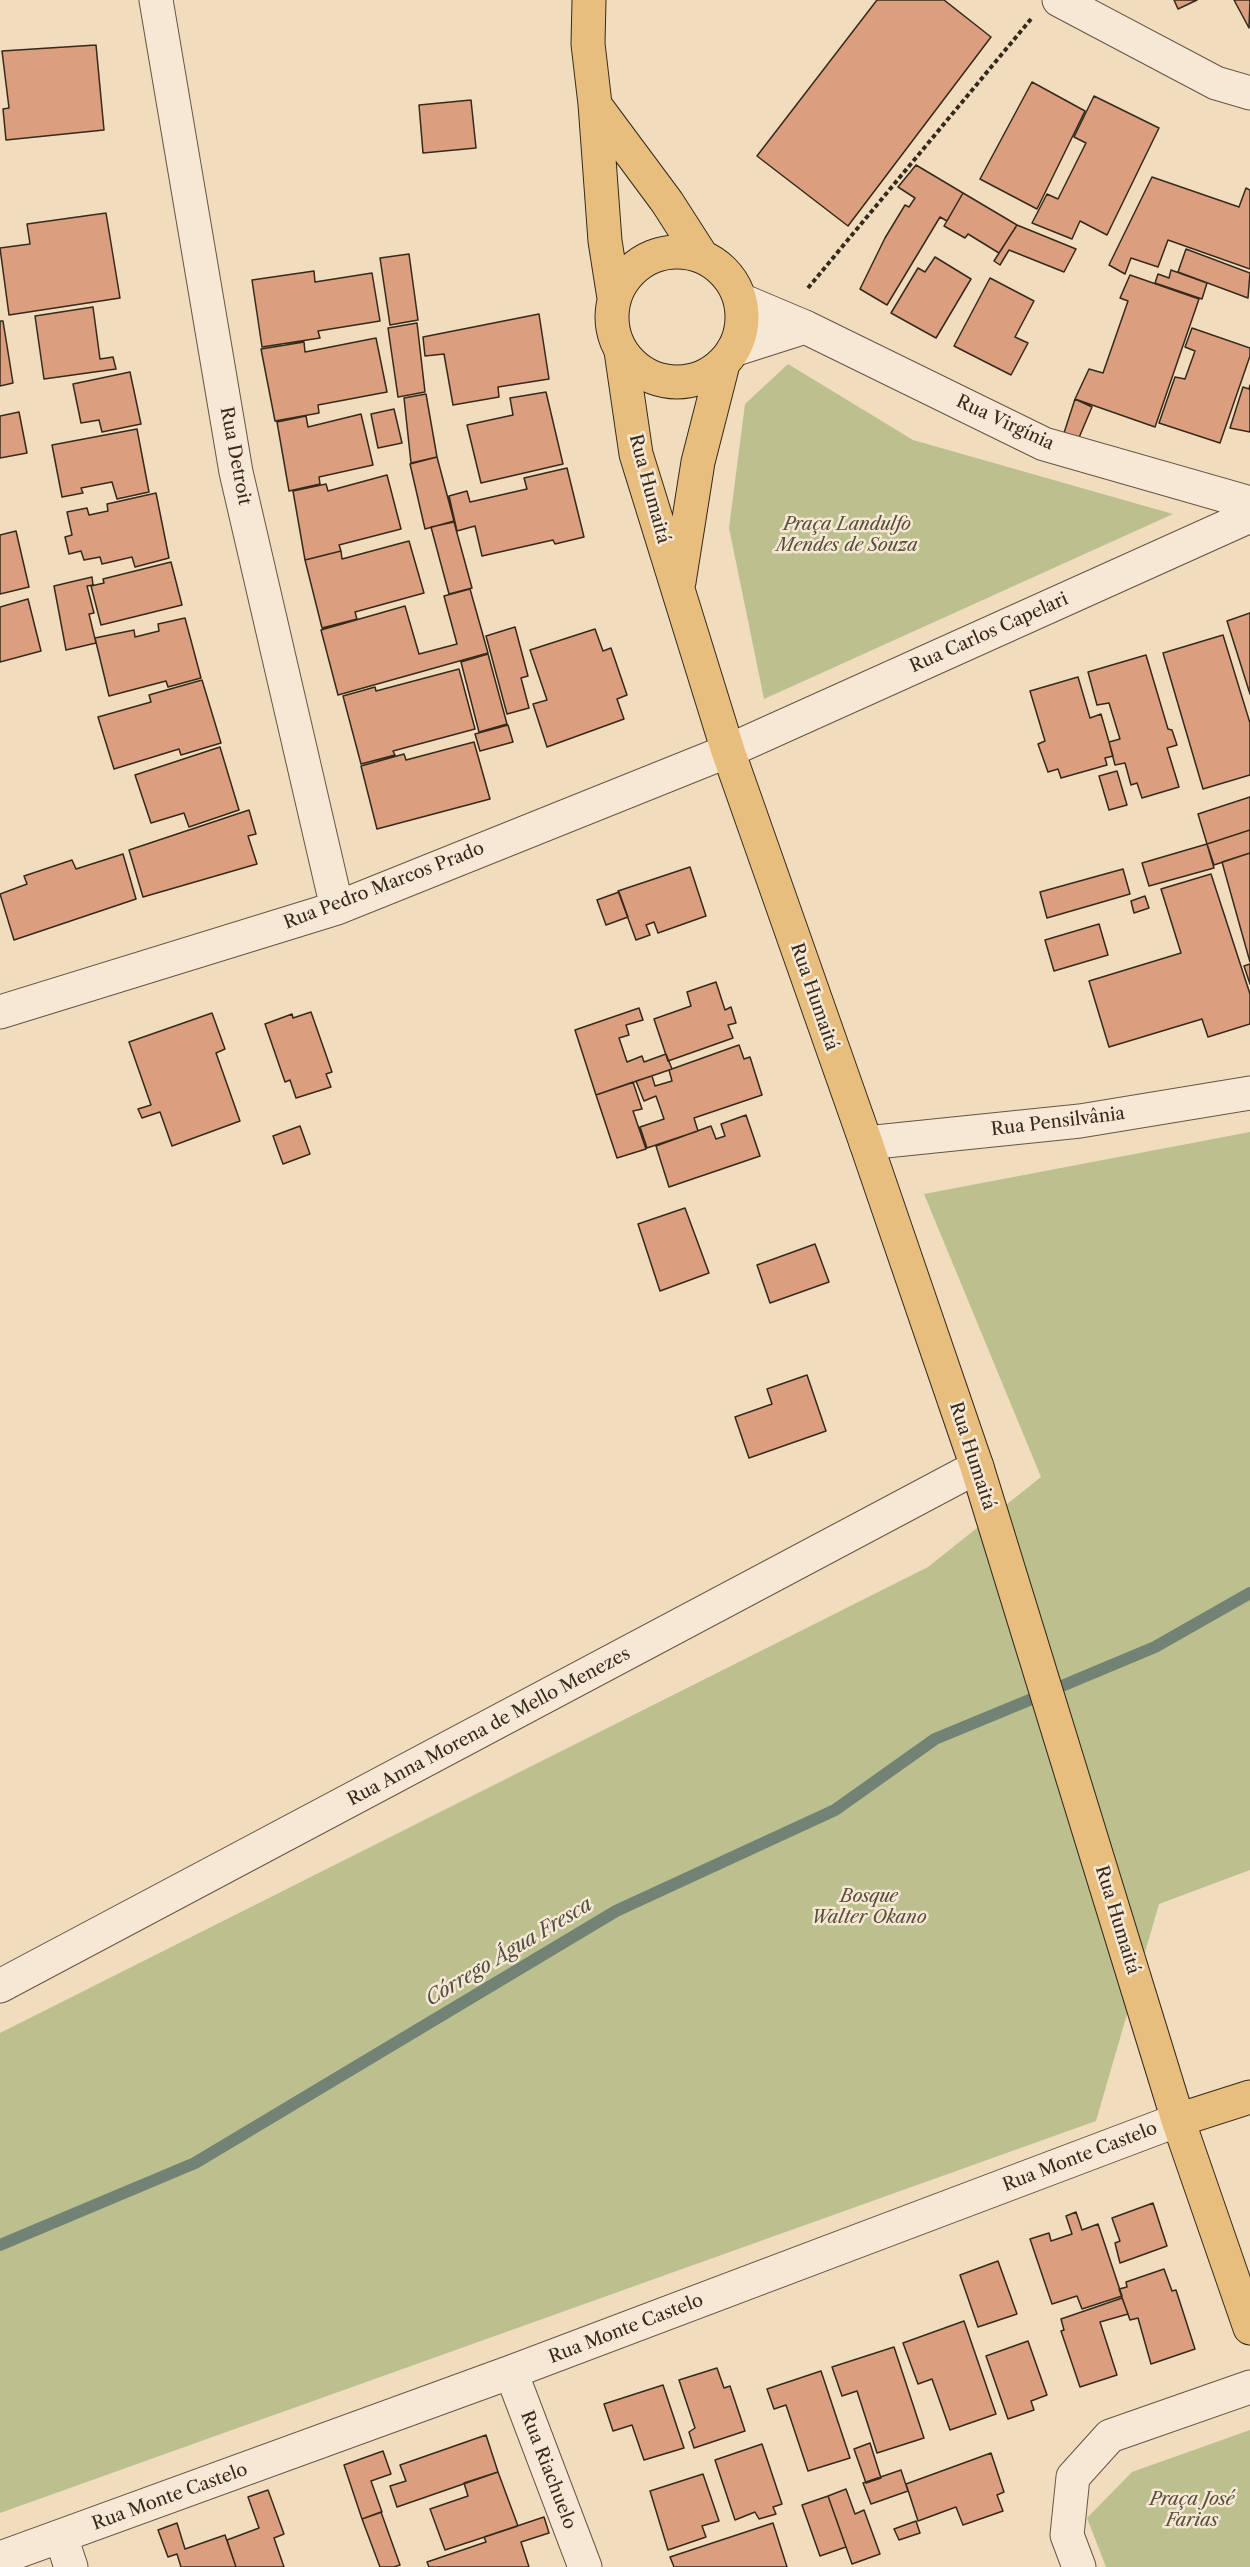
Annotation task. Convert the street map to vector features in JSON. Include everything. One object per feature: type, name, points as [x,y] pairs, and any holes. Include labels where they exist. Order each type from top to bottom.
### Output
[{"type":"main road","points":[[589,0],[588,44],[595,104],[605,241],[614,298],[612,326],[621,351],[649,378],[687,384],[728,359],[741,336],[741,300],[727,273],[701,255],[667,202],[595,104]]},
{"type":"main road","points":[[614,298],[627,274],[648,258],[675,250],[701,255]]},
{"type":"main road","name":"Rua Humaitá","points":[[621,351],[636,454],[728,752],[977,1467],[1178,2120],[1250,2328]]},
{"type":"main road","name":"Rua Humaitá","points":[[678,590],[698,462],[728,359]]},
{"type":"main road","name":"Rua Monte Castelo","points":[[1178,2120],[1250,2097]]},
{"type":"street","name":"Rua Detroit","points":[[156,0],[236,472],[337,908]]},
{"type":"street","points":[[1059,0],[1216,83],[1250,93]]},
{"type":"street","points":[[1216,83],[1250,67]]},
{"type":"street","name":"Rua Virgínia","points":[[741,300],[794,323],[1044,444],[1250,503]]},
{"type":"street","points":[[728,359],[794,323]]},
{"type":"street","name":"Rua Carlos Capelari","points":[[728,752],[1250,516]]},
{"type":"street","name":"Rua Pedro Marcos Prado","points":[[0,1012],[337,908],[728,752]]},
{"type":"street","name":"Rua Pensilvânia","points":[[866,1143],[1080,1121],[1250,1093]]},
{"type":"street","name":"Rua Anna Morena de Mello Menezes","points":[[0,1986],[977,1467]]},
{"type":"street","name":"Rua Monte Castelo","points":[[0,2558],[511,2372],[1178,2120]]},
{"type":"street","name":"Rua Riachuelo","points":[[511,2372],[585,2567]]},
{"type":"street","points":[[1079,2567],[1067,2535],[1073,2477],[1110,2436],[1250,2388]]},
{"type":"street","points":[[61,2537],[71,2567]]},
{"type":"path","points":[[794,323],[1031,18]]},
{"type":"green space","name":"Praça Landulfo Mendes de Souza","points":[[788,364],[913,440],[1173,514],[764,699],[729,528],[745,404]]},
{"type":"green space","name":"Bosque Walter Okano","points":[[1250,1132],[1250,1870],[1159,1904],[1096,2121],[0,2513],[0,2033],[928,1567],[1041,1477],[924,1194]]},
{"type":"green space","name":"Praça José Farias","points":[[1250,2430],[1250,2567],[1106,2567],[1087,2518],[1132,2472]]},
{"type":"building","points":[[877,0],[944,0],[991,37],[848,226],[757,156]]},
{"type":"building","points":[[1174,0],[1197,0],[1178,9]]},
{"type":"building","points":[[1234,0],[1250,0],[1249,28]]},
{"type":"building","points":[[96,45],[104,130],[6,140],[3,109],[9,108],[2,51]]},
{"type":"building","points":[[1032,82],[1085,111],[1037,209],[980,179]]},
{"type":"building","points":[[1094,96],[1159,128],[1107,235],[1080,221],[1072,239],[1032,223],[1047,194],[1058,199],[1086,143],[1074,137]]},
{"type":"building","points":[[471,100],[476,148],[423,153],[419,105]]},
{"type":"building","points":[[916,165],[963,193],[947,221],[940,217],[887,305],[860,289],[885,238],[905,205],[909,207],[915,198],[898,187]]},
{"type":"building","points":[[1152,177],[1239,207],[1246,188],[1250,190],[1250,269],[1168,240],[1158,267],[1131,258],[1125,274],[1109,265]]},
{"type":"building","points":[[963,193],[1017,225],[999,253],[968,234],[965,238],[944,226]]},
{"type":"building","points":[[106,213],[120,298],[9,315],[0,248],[30,244],[27,224]]},
{"type":"building","points":[[1017,225],[1076,249],[1064,272],[1009,250],[1000,265],[994,261]]},
{"type":"building","points":[[1186,249],[1250,273],[1248,298],[1178,272]]},
{"type":"building","points":[[409,254],[418,320],[390,325],[380,258]]},
{"type":"building","points":[[935,257],[971,279],[936,338],[891,313],[918,268],[925,272]]},
{"type":"building","points":[[1171,270],[1207,283],[1202,299],[1155,283],[1158,274],[1169,278]]},
{"type":"building","points":[[314,271],[315,282],[372,273],[380,321],[318,331],[320,338],[262,347],[252,280]]},
{"type":"building","points":[[1130,275],[1199,299],[1155,427],[1075,399],[1089,369],[1103,373],[1128,301],[1120,298]]},
{"type":"building","points":[[990,278],[1034,301],[1015,337],[1028,343],[1011,375],[954,346]]},
{"type":"building","points":[[93,307],[100,359],[113,357],[116,369],[44,379],[35,316]]},
{"type":"building","points":[[539,314],[549,379],[498,387],[499,397],[453,405],[444,354],[425,356],[423,337]]},
{"type":"building","points":[[0,321],[3,321],[13,383],[0,386]]},
{"type":"building","points":[[417,323],[425,392],[398,397],[388,328]]},
{"type":"building","points":[[1192,328],[1250,348],[1250,356],[1220,443],[1159,423],[1175,377],[1185,379],[1195,351],[1185,347]]},
{"type":"building","points":[[376,338],[387,392],[318,405],[319,413],[275,421],[261,349],[304,342],[305,352]]},
{"type":"building","points":[[130,372],[141,424],[102,432],[99,420],[81,423],[73,384]]},
{"type":"building","points":[[1250,385],[1250,432],[1230,428],[1243,387],[1249,389]]},
{"type":"building","points":[[546,392],[563,464],[481,483],[467,425],[513,415],[510,398]]},
{"type":"building","points":[[426,394],[437,457],[411,463],[404,398]]},
{"type":"building","points":[[1075,399],[1092,407],[1078,440],[1064,433]]},
{"type":"building","points":[[394,409],[402,443],[378,448],[371,414]]},
{"type":"building","points":[[19,412],[27,453],[0,458],[0,416]]},
{"type":"building","points":[[361,414],[373,465],[319,477],[320,484],[289,491],[277,422],[306,416],[308,427]]},
{"type":"building","points":[[137,429],[149,492],[117,499],[112,482],[81,488],[83,493],[62,497],[52,445]]},
{"type":"building","points":[[437,457],[454,521],[425,529],[410,464]]},
{"type":"building","points":[[567,468],[584,537],[555,544],[553,540],[482,556],[475,526],[457,531],[449,496],[467,491],[470,502],[527,489],[524,478]]},
{"type":"building","points":[[387,475],[401,529],[339,545],[341,551],[305,560],[293,491],[326,484],[328,491]]},
{"type":"building","points":[[156,493],[169,558],[135,567],[132,557],[102,564],[100,557],[84,560],[81,551],[69,554],[65,537],[72,535],[67,512],[87,508],[89,515],[108,511],[107,504]]},
{"type":"building","points":[[454,522],[472,588],[449,594],[431,527]]},
{"type":"building","points":[[16,531],[29,587],[0,594],[0,535]]},
{"type":"building","points":[[409,541],[424,593],[355,612],[357,619],[322,628],[305,560],[341,551],[342,559]]},
{"type":"building","points":[[171,562],[182,605],[101,625],[91,586],[104,583],[103,579]]},
{"type":"building","points":[[92,577],[93,585],[87,586],[94,613],[89,614],[96,643],[66,650],[54,586]]},
{"type":"building","points":[[470,589],[488,653],[338,695],[321,630],[405,606],[419,654],[457,644],[444,596]]},
{"type":"building","points":[[28,599],[41,651],[0,662],[0,607]]},
{"type":"building","points":[[1250,613],[1250,694],[1227,621]]},
{"type":"building","points":[[185,618],[201,678],[168,687],[166,681],[109,696],[95,638],[134,630],[135,637],[159,631],[158,624]]},
{"type":"building","points":[[515,627],[528,676],[521,678],[529,708],[507,714],[486,636]]},
{"type":"building","points":[[595,629],[603,651],[611,648],[627,695],[617,699],[624,719],[547,747],[533,704],[547,700],[530,650]]},
{"type":"building","points":[[1223,635],[1250,723],[1250,775],[1203,789],[1163,653]]},
{"type":"building","points":[[488,654],[507,724],[479,732],[461,662]]},
{"type":"building","points":[[1146,655],[1168,729],[1172,730],[1177,745],[1167,748],[1179,787],[1142,798],[1137,783],[1131,785],[1125,763],[1115,765],[1109,742],[1120,739],[1109,703],[1097,705],[1088,672]]},
{"type":"building","points":[[459,669],[475,729],[393,751],[395,755],[361,764],[343,696],[375,687],[376,691]]},
{"type":"building","points":[[1078,677],[1090,718],[1101,714],[1113,756],[1105,758],[1107,765],[1061,778],[1058,769],[1048,772],[1038,744],[1045,741],[1030,691]]},
{"type":"building","points":[[202,680],[221,743],[181,755],[179,749],[114,769],[98,717],[151,702],[149,695]]},
{"type":"building","points":[[508,725],[513,742],[480,751],[475,734]]},
{"type":"building","points":[[474,742],[490,799],[377,829],[361,766],[404,754],[406,760]]},
{"type":"building","points":[[220,747],[239,810],[189,827],[184,813],[151,823],[135,775]]},
{"type":"building","points":[[1117,771],[1127,805],[1109,810],[1099,776]]},
{"type":"building","points":[[1250,797],[1250,830],[1207,844],[1198,814]]},
{"type":"building","points":[[249,810],[256,834],[248,836],[257,864],[143,897],[129,850]]},
{"type":"building","points":[[1250,830],[1250,853],[1214,865],[1207,844]]},
{"type":"building","points":[[1207,844],[1214,868],[1149,886],[1142,863]]},
{"type":"building","points":[[1250,853],[1250,962],[1222,862]]},
{"type":"building","points":[[123,854],[136,899],[14,940],[0,894],[27,884],[24,876],[72,860],[76,869]]},
{"type":"building","points":[[690,867],[706,916],[658,933],[654,922],[646,925],[650,935],[636,940],[618,891]]},
{"type":"building","points":[[1123,869],[1130,894],[1047,918],[1040,892]]},
{"type":"building","points":[[1211,874],[1250,994],[1250,1024],[1208,1037],[1202,1019],[1109,1047],[1089,981],[1181,953],[1161,889]]},
{"type":"building","points":[[619,892],[628,917],[606,925],[597,900]]},
{"type":"building","points":[[1145,896],[1149,908],[1134,913],[1131,901]]},
{"type":"building","points":[[1099,924],[1108,955],[1054,971],[1045,940]]},
{"type":"building","points":[[1250,964],[1250,984],[1244,966]]},
{"type":"building","points":[[716,982],[725,1010],[731,1007],[736,1023],[728,1025],[733,1038],[668,1061],[654,1019],[691,1006],[687,992]]},
{"type":"building","points":[[639,1008],[643,1020],[626,1025],[629,1035],[619,1038],[627,1062],[642,1056],[644,1062],[666,1054],[672,1069],[596,1095],[575,1030]]},
{"type":"building","points":[[311,1012],[332,1072],[326,1074],[331,1087],[296,1098],[290,1080],[285,1082],[265,1024],[292,1014],[293,1018]]},
{"type":"building","points":[[212,1013],[225,1049],[216,1053],[240,1121],[172,1146],[160,1112],[142,1118],[138,1109],[151,1105],[129,1042]]},
{"type":"building","points":[[739,1045],[744,1059],[750,1057],[762,1095],[694,1118],[698,1131],[647,1148],[640,1127],[664,1119],[656,1096],[644,1101],[636,1081],[652,1076],[655,1086],[672,1081],[669,1070]]},
{"type":"building","points":[[633,1082],[642,1109],[633,1111],[646,1149],[617,1158],[596,1095]]},
{"type":"building","points":[[746,1115],[760,1156],[669,1187],[656,1146],[711,1126],[716,1139],[725,1136],[721,1124]]},
{"type":"building","points":[[300,1126],[310,1154],[283,1164],[273,1136]]},
{"type":"building","points":[[685,1208],[709,1273],[660,1291],[638,1224]]},
{"type":"building","points":[[815,1244],[829,1282],[770,1303],[757,1265]]},
{"type":"building","points":[[807,1375],[826,1431],[749,1458],[735,1417],[772,1404],[767,1389]]},
{"type":"building","points":[[1153,2203],[1167,2246],[1120,2263],[1115,2243],[1120,2241],[1112,2218]]},
{"type":"building","points":[[1076,2212],[1082,2230],[1098,2224],[1122,2296],[1082,2309],[1077,2296],[1052,2304],[1030,2239],[1049,2233],[1051,2241],[1072,2234],[1066,2216]]},
{"type":"building","points":[[998,2261],[1017,2314],[978,2327],[960,2275]]},
{"type":"building","points":[[1164,2269],[1172,2291],[1176,2290],[1195,2349],[1151,2364],[1138,2318],[1130,2320],[1119,2289],[1127,2287],[1126,2282]]},
{"type":"building","points":[[1122,2298],[1128,2314],[1100,2322],[1117,2375],[1080,2387],[1061,2331],[1064,2330],[1061,2319]]},
{"type":"building","points":[[964,2321],[996,2414],[950,2430],[932,2379],[918,2384],[903,2343]]},
{"type":"building","points":[[1028,2341],[1047,2395],[1031,2401],[1034,2410],[1008,2419],[986,2356]]},
{"type":"building","points":[[894,2347],[924,2438],[877,2453],[857,2391],[842,2396],[832,2367]]},
{"type":"building","points":[[717,2368],[724,2388],[730,2386],[745,2431],[694,2448],[689,2432],[695,2428],[679,2380]]},
{"type":"building","points":[[821,2371],[850,2458],[808,2471],[786,2405],[774,2409],[767,2389]]},
{"type":"building","points":[[663,2385],[684,2448],[644,2460],[632,2425],[613,2431],[604,2404]]},
{"type":"building","points":[[486,2435],[498,2472],[397,2507],[390,2486],[406,2481],[400,2465]]},
{"type":"building","points":[[870,2443],[881,2478],[866,2483],[854,2449]]},
{"type":"building","points":[[762,2444],[782,2504],[773,2507],[776,2514],[759,2519],[755,2512],[735,2520],[715,2460]]},
{"type":"building","points":[[383,2451],[391,2474],[371,2481],[382,2512],[362,2519],[344,2465]]},
{"type":"building","points":[[991,2453],[1004,2492],[997,2495],[1003,2511],[963,2525],[956,2507],[918,2521],[906,2484]]},
{"type":"building","points":[[901,2470],[908,2491],[871,2504],[863,2483]]},
{"type":"building","points":[[498,2472],[518,2526],[445,2550],[430,2509],[468,2496],[464,2483]]},
{"type":"building","points":[[703,2474],[719,2521],[702,2526],[706,2537],[668,2550],[650,2491]]},
{"type":"building","points":[[846,2489],[855,2514],[864,2510],[880,2554],[852,2564],[828,2496]]},
{"type":"building","points":[[268,2490],[284,2534],[274,2538],[284,2567],[236,2567],[227,2540],[259,2528],[248,2497]]},
{"type":"building","points":[[828,2496],[846,2547],[820,2556],[802,2505]]},
{"type":"building","points":[[381,2512],[400,2565],[394,2567],[380,2567],[362,2519]]},
{"type":"building","points":[[544,2517],[549,2533],[521,2542],[529,2567],[429,2567],[427,2562],[486,2542],[484,2537]]},
{"type":"building","points":[[916,2521],[920,2533],[899,2540],[894,2529]]},
{"type":"building","points":[[177,2523],[185,2549],[225,2535],[236,2567],[181,2567],[177,2554],[168,2557],[158,2530]]},
{"type":"building","points":[[773,2523],[787,2567],[674,2567],[670,2557]]},
{"type":"waterway","name":"Córrego Água Fresca","points":[[1057,1688],[1155,1647],[1250,1593]]},
{"type":"waterway","name":"Córrego Água Fresca","points":[[0,2245],[195,2163],[616,1911],[835,1810],[935,1739],[1039,1696]]}]
